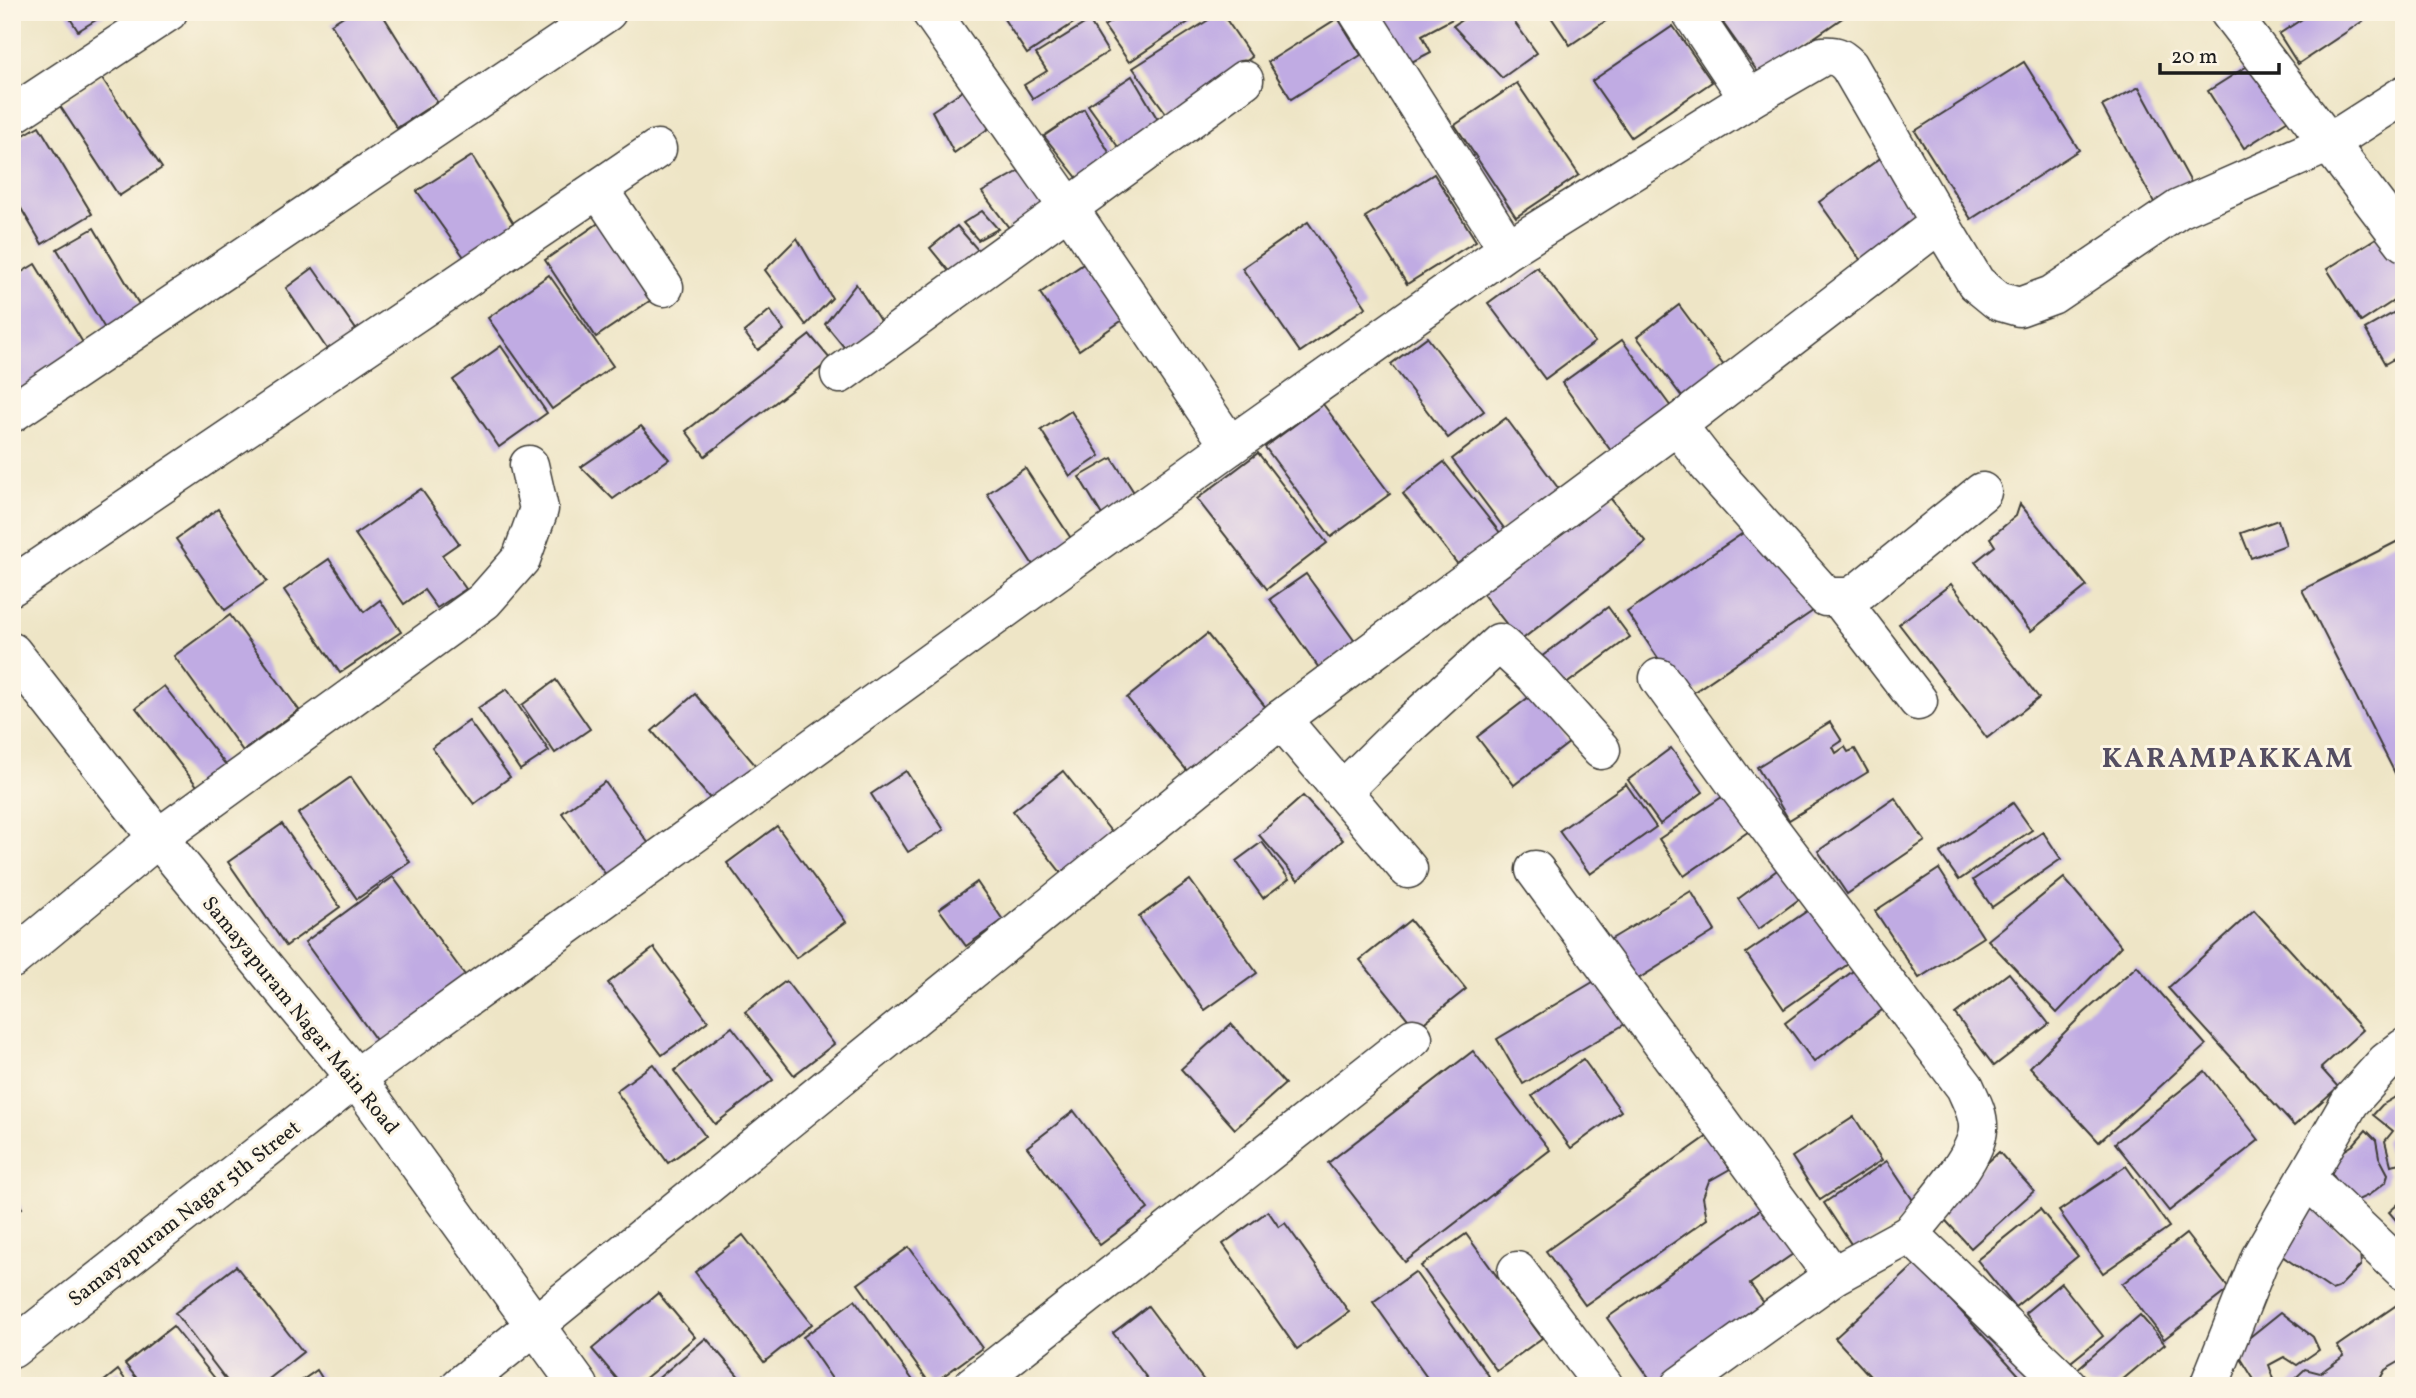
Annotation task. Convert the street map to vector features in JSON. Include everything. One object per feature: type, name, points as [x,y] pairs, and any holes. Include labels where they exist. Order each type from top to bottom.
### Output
[{"type":"street","points":[[12,115],[168,12]]},
{"type":"street","points":[[12,413],[607,12]]},
{"type":"street","points":[[931,12],[1068,207],[1230,446]]},
{"type":"street","points":[[1358,12],[1508,249]]},
{"type":"street","points":[[1690,12],[1749,99]]},
{"type":"street","points":[[2229,12],[2404,243]]},
{"type":"street","name":"Samayapuram Nagar 5th Street","points":[[12,1349],[356,1078],[1230,446],[1508,249],[1749,99],[1823,56],[1835,55],[1849,66],[1940,223]]},
{"type":"street","points":[[840,374],[1244,80]]},
{"type":"street","points":[[460,1386],[1281,719],[1677,425],[1940,223],[1976,283],[1998,301],[2019,307],[2052,295],[2179,209],[2329,143],[2404,95]]},
{"type":"street","points":[[12,586],[657,149]]},
{"type":"street","points":[[599,190],[664,287]]},
{"type":"street","points":[[1677,425],[1708,465],[1826,597],[1840,599],[1850,597],[1861,590],[1982,492]]},
{"type":"street","points":[[12,959],[158,838],[484,601],[521,559],[539,509],[529,464]]},
{"type":"street","points":[[1840,599],[1918,701]]},
{"type":"street","points":[[1342,791],[1499,643],[1533,674],[1601,750]]},
{"type":"street","name":"Samayapuram Nagar Main Road","points":[[12,652],[158,838],[356,1078],[579,1386]]},
{"type":"street","points":[[1659,678],[1965,1087],[1977,1113],[1979,1131],[1971,1154],[1910,1234],[1833,1276],[1681,1386]]},
{"type":"street","points":[[1281,719],[1408,870]]},
{"type":"street","points":[[1535,870],[1833,1276]]},
{"type":"street","points":[[972,1386],[1413,1038]]},
{"type":"street","points":[[2221,1379],[2259,1258],[2350,1102],[2386,1062],[2404,1048]]},
{"type":"street","points":[[2306,1178],[2404,1271]]},
{"type":"street","points":[[1910,1234],[2068,1386]]},
{"type":"street","points":[[1517,1270],[1604,1386]]},
{"type":"building","points":[[66,12],[109,12],[78,31]]},
{"type":"building","points":[[350,12],[381,12],[437,102],[397,128],[331,24]]},
{"type":"building","points":[[1008,12],[1090,12],[1027,54],[1002,16]]},
{"type":"building","points":[[1125,12],[1188,12],[1193,19],[1129,62],[1104,26]]},
{"type":"building","points":[[1221,12],[1252,57],[1169,117],[1133,68]]},
{"type":"building","points":[[1374,12],[1457,12],[1460,15],[1422,35],[1431,52],[1402,67]]},
{"type":"building","points":[[1473,12],[1507,12],[1537,53],[1502,78],[1453,26]]},
{"type":"building","points":[[1619,12],[1570,45],[1549,14]]},
{"type":"building","points":[[1740,12],[1851,12],[1760,75],[1723,23]]},
{"type":"building","points":[[2313,12],[2357,12],[2363,21],[2298,64],[2279,34]]},
{"type":"building","points":[[1338,18],[1361,55],[1291,99],[1268,62]]},
{"type":"building","points":[[1089,21],[1108,52],[1033,99],[1024,85],[1047,71],[1036,54]]},
{"type":"building","points":[[1673,26],[1712,82],[1631,137],[1592,81]]},
{"type":"building","points":[[2257,60],[2293,117],[2244,148],[2208,91]]},
{"type":"building","points":[[2024,62],[2079,150],[1971,219],[1915,131]]},
{"type":"building","points":[[1132,76],[1161,125],[1121,151],[1088,105]]},
{"type":"building","points":[[102,78],[162,168],[119,196],[60,106]]},
{"type":"building","points":[[1517,83],[1579,175],[1516,217],[1455,125]]},
{"type":"building","points":[[971,85],[999,121],[954,153],[932,111]]},
{"type":"building","points":[[2139,87],[2193,186],[2156,206],[2102,106]]},
{"type":"building","points":[[1084,109],[1114,161],[1082,184],[1044,136]]},
{"type":"building","points":[[39,126],[92,214],[42,244],[12,193],[12,142]]},
{"type":"building","points":[[472,156],[520,234],[469,264],[417,191]]},
{"type":"building","points":[[1882,157],[1929,222],[1866,268],[1819,202]]},
{"type":"building","points":[[1025,168],[1056,207],[1016,237],[982,192]]},
{"type":"building","points":[[1434,174],[1476,241],[1407,284],[1365,217]]},
{"type":"building","points":[[982,211],[998,229],[978,240],[963,223]]},
{"type":"building","points":[[603,220],[654,298],[596,337],[545,260]]},
{"type":"building","points":[[1308,222],[1366,307],[1300,352],[1242,268]]},
{"type":"building","points":[[957,226],[985,258],[955,279],[930,248]]},
{"type":"building","points":[[94,228],[143,311],[107,332],[57,249]]},
{"type":"building","points":[[2386,232],[2404,261],[2404,294],[2361,322],[2327,269]]},
{"type":"building","points":[[797,238],[832,298],[806,325],[765,270]]},
{"type":"building","points":[[1088,261],[1127,317],[1079,350],[1040,293]]},
{"type":"building","points":[[35,264],[88,351],[12,396],[12,278]]},
{"type":"building","points":[[1537,267],[1595,342],[1545,379],[1488,303]]},
{"type":"building","points":[[313,268],[364,341],[333,358],[286,288]]},
{"type":"building","points":[[549,275],[613,366],[552,409],[488,318]]},
{"type":"building","points":[[856,284],[886,330],[848,352],[825,324]]},
{"type":"building","points":[[1679,305],[1730,374],[1689,406],[1637,337]]},
{"type":"building","points":[[2404,307],[2404,353],[2385,364],[2365,329]]},
{"type":"building","points":[[770,310],[784,330],[758,350],[744,332]]},
{"type":"building","points":[[810,335],[831,360],[705,456],[686,431]]},
{"type":"building","points":[[1427,337],[1484,411],[1448,438],[1391,364]]},
{"type":"building","points":[[1622,340],[1674,411],[1614,455],[1562,383]]},
{"type":"building","points":[[501,346],[547,413],[499,447],[453,380]]},
{"type":"building","points":[[1323,404],[1390,494],[1331,537],[1265,447]]},
{"type":"building","points":[[1071,411],[1100,456],[1070,476],[1041,430]]},
{"type":"building","points":[[1506,418],[1567,500],[1513,540],[1452,459]]},
{"type":"building","points":[[641,426],[669,459],[613,499],[581,467]]},
{"type":"building","points":[[1258,453],[1327,543],[1267,589],[1197,499]]},
{"type":"building","points":[[1112,458],[1135,494],[1102,515],[1079,477]]},
{"type":"building","points":[[1444,462],[1505,539],[1463,571],[1403,494]]},
{"type":"building","points":[[1025,468],[1076,546],[1037,571],[987,494]]},
{"type":"building","points":[[421,489],[459,543],[442,555],[466,589],[437,608],[424,590],[404,604],[355,534]]},
{"type":"building","points":[[1607,494],[1646,542],[1520,641],[1482,593]]},
{"type":"building","points":[[2020,504],[2087,586],[2031,631],[1975,562],[1995,546],[1990,538],[2016,516]]},
{"type":"building","points":[[218,509],[267,581],[225,610],[176,539]]},
{"type":"building","points":[[2278,520],[2286,545],[2251,558],[2241,533]]},
{"type":"building","points":[[1755,525],[1813,611],[1685,698],[1627,612]]},
{"type":"building","points":[[2404,538],[2404,791],[2302,590]]},
{"type":"building","points":[[329,559],[364,612],[380,600],[401,632],[340,673],[284,590]]},
{"type":"building","points":[[1306,574],[1356,643],[1319,668],[1270,599]]},
{"type":"building","points":[[1951,584],[2039,698],[1987,738],[1899,624]]},
{"type":"building","points":[[1608,607],[1630,637],[1558,690],[1537,660]]},
{"type":"building","points":[[230,615],[299,710],[243,751],[174,656]]},
{"type":"building","points":[[1207,634],[1272,715],[1193,778],[1127,698]]},
{"type":"building","points":[[556,680],[590,729],[555,753],[522,705]]},
{"type":"building","points":[[164,686],[233,774],[205,796],[136,708]]},
{"type":"building","points":[[507,689],[549,751],[520,770],[478,708]]},
{"type":"building","points":[[695,694],[762,773],[720,810],[652,731]]},
{"type":"building","points":[[1533,694],[1570,742],[1514,785],[1477,737]]},
{"type":"building","points":[[469,721],[510,777],[474,804],[432,748]]},
{"type":"building","points":[[1830,722],[1842,741],[1833,747],[1836,753],[1845,747],[1848,752],[1855,749],[1868,772],[1789,820],[1757,767]]},
{"type":"building","points":[[1671,748],[1703,792],[1660,824],[1628,780]]},
{"type":"building","points":[[906,771],[944,830],[908,852],[871,794]]},
{"type":"building","points":[[1063,771],[1117,839],[1066,879],[1013,811]]},
{"type":"building","points":[[351,777],[410,862],[357,899],[298,814]]},
{"type":"building","points":[[605,782],[649,844],[606,875],[562,813]]},
{"type":"building","points":[[1626,784],[1656,827],[1590,874],[1559,831]]},
{"type":"building","points":[[1731,791],[1755,827],[1684,876],[1659,839]]},
{"type":"building","points":[[1303,796],[1343,840],[1298,880],[1259,835]]},
{"type":"building","points":[[1895,798],[1925,841],[1847,894],[1818,851]]},
{"type":"building","points":[[2013,803],[2032,830],[1959,880],[1940,853]]},
{"type":"building","points":[[282,824],[340,907],[286,946],[228,862]]},
{"type":"building","points":[[777,826],[846,922],[796,958],[727,863]]},
{"type":"building","points":[[2043,832],[2061,859],[1992,907],[1973,880]]},
{"type":"building","points":[[1262,842],[1289,879],[1263,898],[1236,861]]},
{"type":"building","points":[[1780,868],[1802,897],[1759,929],[1738,899]]},
{"type":"building","points":[[1939,869],[1983,937],[1919,978],[1875,911]]},
{"type":"building","points":[[393,877],[473,986],[384,1051],[305,942]]},
{"type":"building","points":[[2064,878],[2121,946],[2057,1013],[1988,940]]},
{"type":"building","points":[[1190,880],[1257,973],[1205,1010],[1139,917]]},
{"type":"building","points":[[977,882],[1003,920],[966,946],[939,909]]},
{"type":"building","points":[[1691,891],[1715,931],[1633,982],[1608,941]]},
{"type":"building","points":[[1813,907],[1851,962],[1784,1009],[1746,953]]},
{"type":"building","points":[[2254,910],[2363,1030],[2321,1068],[2338,1087],[2294,1126],[2168,988]]},
{"type":"building","points":[[1410,920],[1466,989],[1416,1029],[1360,960]]},
{"type":"building","points":[[654,948],[708,1021],[662,1055],[608,983]]},
{"type":"building","points":[[2137,966],[2206,1045],[2099,1142],[2030,1067],[2084,1013]]},
{"type":"building","points":[[1857,968],[1886,1007],[1814,1062],[1785,1023]]},
{"type":"building","points":[[2009,973],[2049,1024],[1994,1066],[1955,1014]]},
{"type":"building","points":[[1598,979],[1625,1024],[1523,1084],[1497,1039]]},
{"type":"building","points":[[786,981],[834,1044],[794,1075],[745,1012]]},
{"type":"building","points":[[1231,1024],[1285,1084],[1235,1129],[1181,1069]]},
{"type":"building","points":[[732,1027],[773,1080],[715,1124],[674,1071]]},
{"type":"building","points":[[1473,1051],[1550,1150],[1405,1262],[1328,1163]]},
{"type":"building","points":[[1583,1059],[1621,1111],[1571,1148],[1532,1096]]},
{"type":"building","points":[[653,1064],[705,1136],[668,1163],[616,1091]]},
{"type":"building","points":[[2205,1071],[2259,1140],[2169,1211],[2115,1143]]},
{"type":"building","points":[[2404,1092],[2404,1168],[2401,1163],[2391,1165],[2385,1141],[2393,1131],[2373,1115],[2382,1105]]},
{"type":"building","points":[[1074,1111],[1148,1209],[1100,1245],[1027,1147]]},
{"type":"building","points":[[1854,1117],[1882,1160],[1820,1200],[1792,1157]]},
{"type":"building","points":[[2366,1130],[2376,1140],[2379,1157],[2388,1174],[2386,1182],[2358,1200],[2347,1197],[2325,1163],[2353,1145]]},
{"type":"building","points":[[1708,1136],[1730,1169],[1709,1181],[1703,1197],[1707,1219],[1585,1305],[1546,1251]]},
{"type":"building","points":[[1999,1152],[2034,1191],[1971,1248],[1936,1210]]},
{"type":"building","points":[[1887,1161],[1918,1208],[1855,1250],[1824,1203]]},
{"type":"building","points":[[2126,1166],[2169,1227],[2103,1273],[2059,1211]]},
{"type":"building","points":[[12,1194],[22,1208],[12,1215]]},
{"type":"building","points":[[2404,1199],[2404,1224],[2401,1226],[2389,1212]]},
{"type":"building","points":[[1771,1202],[1803,1247],[1750,1284],[1772,1314],[1670,1386],[1655,1386],[1607,1318]]},
{"type":"building","points":[[2308,1203],[2360,1251],[2361,1265],[2338,1288],[2332,1290],[2276,1252]]},
{"type":"building","points":[[2040,1209],[2078,1256],[2015,1307],[1977,1260]]},
{"type":"building","points":[[1268,1211],[1279,1227],[1285,1223],[1349,1312],[1297,1349],[1223,1244]]},
{"type":"building","points":[[1466,1234],[1542,1338],[1497,1371],[1421,1266]]},
{"type":"building","points":[[2186,1234],[2229,1289],[2164,1339],[2122,1284]]},
{"type":"building","points":[[743,1235],[812,1324],[764,1362],[695,1272]]},
{"type":"building","points":[[909,1247],[982,1348],[931,1385],[858,1284]]},
{"type":"building","points":[[1917,1263],[2029,1386],[1879,1386],[1835,1338]]},
{"type":"building","points":[[236,1266],[303,1352],[260,1386],[231,1386],[175,1313]]},
{"type":"building","points":[[1415,1272],[1489,1376],[1475,1386],[1433,1386],[1373,1302]]},
{"type":"building","points":[[2061,1283],[2103,1336],[2067,1365],[2025,1313]]},
{"type":"building","points":[[658,1293],[695,1337],[636,1386],[623,1386],[592,1349]]},
{"type":"building","points":[[855,1300],[917,1386],[837,1386],[803,1337]]},
{"type":"building","points":[[2404,1300],[2404,1359],[2385,1370],[2376,1386],[2287,1386],[2305,1369],[2320,1373],[2344,1356],[2337,1346]]},
{"type":"building","points":[[1148,1306],[1208,1386],[1153,1386],[1113,1333]]},
{"type":"building","points":[[2281,1312],[2313,1337],[2319,1350],[2297,1365],[2284,1357],[2269,1365],[2274,1379],[2258,1386],[2235,1349]]},
{"type":"building","points":[[2140,1315],[2165,1344],[2115,1386],[2090,1386],[2076,1370]]},
{"type":"building","points":[[173,1326],[221,1386],[143,1386],[125,1364]]},
{"type":"building","points":[[706,1338],[747,1386],[649,1386]]},
{"type":"building","points":[[118,1370],[130,1386],[98,1386]]},
{"type":"building","points":[[317,1370],[327,1386],[294,1386]]},
{"type":"district","name":"KARAMPAKKAM","points":[[2228,757]]}]
